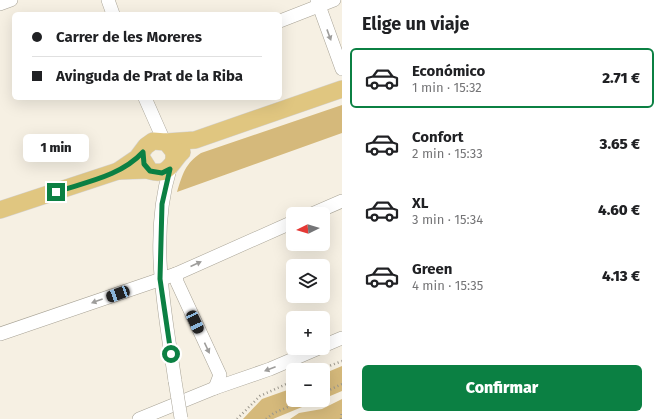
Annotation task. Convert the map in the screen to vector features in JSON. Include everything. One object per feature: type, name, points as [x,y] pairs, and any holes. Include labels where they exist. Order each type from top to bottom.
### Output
[{"type":"main road","points":[[0,210],[118,171],[156,144],[195,140],[342,89]]},
{"type":"main road","points":[[118,171],[151,171],[162,173],[195,140]]},
{"type":"main road","points":[[156,144],[174,152],[172,164]]},
{"type":"main road","points":[[151,171],[143,160],[156,144]]},
{"type":"street","points":[[0,4],[11,0]]},
{"type":"street","points":[[108,0],[112,12]]},
{"type":"street","points":[[282,20],[318,3],[334,0]]},
{"type":"street","points":[[318,3],[342,70]]},
{"type":"street","points":[[146,100],[152,116],[156,144]]},
{"type":"street","points":[[162,204],[172,164]]},
{"type":"street","points":[[151,171],[160,189],[162,204],[160,279],[181,418]]},
{"type":"street","points":[[328,207],[342,201]]},
{"type":"street","points":[[0,334],[176,274],[286,225]]},
{"type":"street","points":[[176,274],[177,282],[220,374],[215,388]]},
{"type":"street","points":[[330,343],[342,338]]},
{"type":"street","points":[[139,419],[303,355]]},
{"type":"path","points":[[330,366],[342,361]]},
{"type":"path","points":[[237,419],[260,396],[286,384]]},
{"type":"path","points":[[330,390],[342,384]]},
{"type":"path","points":[[266,419],[274,413],[288,407]]},
{"type":"path","points":[[341,419],[342,410]]},
{"type":"shaded area","points":[[342,105],[342,133],[177,192],[181,179],[188,165],[201,153]]},
{"type":"shaded area","points":[[342,366],[342,391],[330,396],[330,371]]},
{"type":"shaded area","points":[[286,390],[286,407],[302,407],[273,419],[243,419],[262,399]]},
{"type":"shaded area","points":[[342,399],[342,419],[290,419],[299,413],[330,407],[330,405]]},
{"type":"route","points":[[56,192],[118,171],[132,162],[143,152],[142,156],[144,164],[148,170],[162,173],[170,169],[166,181],[162,204],[160,279],[171,354]]}]
